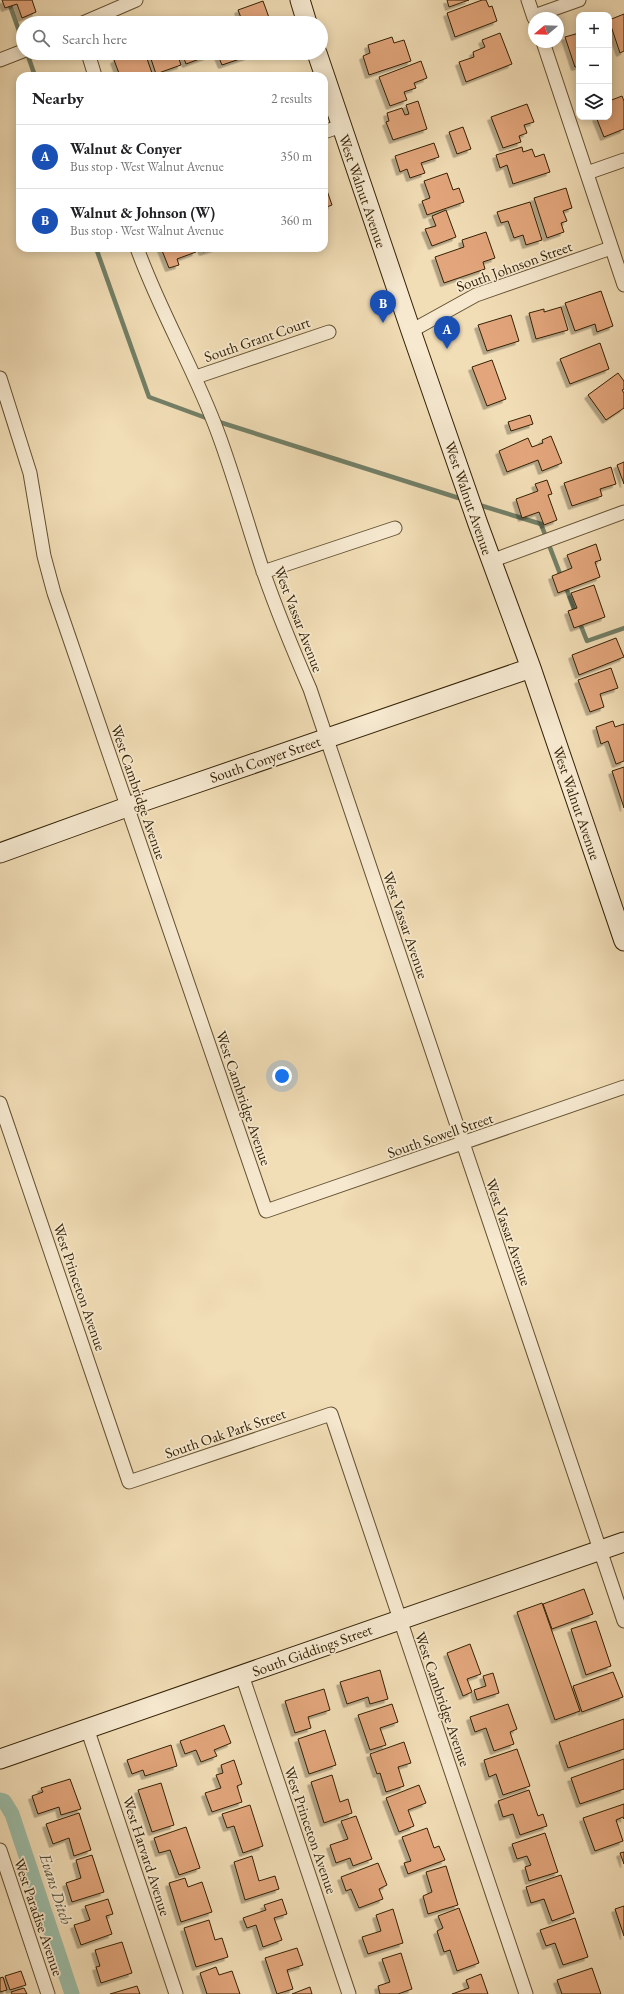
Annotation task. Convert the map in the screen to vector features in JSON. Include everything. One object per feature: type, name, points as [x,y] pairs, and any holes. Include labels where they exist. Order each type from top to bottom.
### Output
[{"type":"street","points":[[99,16],[136,0]]},
{"type":"street","points":[[300,0],[305,16]]},
{"type":"street","points":[[528,0],[532,12]]},
{"type":"street","points":[[547,12],[579,0]]},
{"type":"street","points":[[544,48],[587,173],[610,248],[624,285]]},
{"type":"street","points":[[0,60],[16,54]]},
{"type":"street","points":[[90,60],[94,72]]},
{"type":"street","name":"West Walnut Avenue","points":[[318,60],[321,72]]},
{"type":"street","name":"West Walnut Avenue","points":[[328,105],[333,129],[411,331],[531,668],[624,941]]},
{"type":"street","points":[[587,173],[624,160]]},
{"type":"street","name":"South Johnson Street","points":[[411,331],[476,295],[610,248]]},
{"type":"street","name":"West Vassar Avenue","points":[[139,252],[145,270],[176,341],[196,377],[219,434],[263,572],[310,689],[462,1144],[624,1621]]},
{"type":"street","name":"South Grant Court","points":[[196,377],[329,332]]},
{"type":"street","name":"West Cambridge Avenue","points":[[0,378],[30,473],[44,556],[54,593],[266,1211]]},
{"type":"street","points":[[492,561],[624,512]]},
{"type":"street","points":[[263,572],[395,528]]},
{"type":"street","name":"South Conyer Street","points":[[0,853],[127,807],[531,668]]},
{"type":"street","name":"South Sowell Street","points":[[266,1211],[624,1087]]},
{"type":"street","name":"West Princeton Avenue","points":[[0,1103],[129,1482]]},
{"type":"street","name":"West Cambridge Avenue","points":[[331,1414],[526,1994]]},
{"type":"street","name":"South Oak Park Street","points":[[129,1482],[331,1414]]},
{"type":"street","name":"South Giddings Street","points":[[0,1759],[624,1542]]},
{"type":"street","name":"West Princeton Avenue","points":[[242,1675],[349,1994]]},
{"type":"street","name":"West Harvard Avenue","points":[[87,1728],[176,1994]]},
{"type":"street","name":"West Paradise Avenue","points":[[0,1850],[48,1994]]},
{"type":"building","points":[[2,0],[32,0],[36,12],[27,16],[21,16],[17,4],[5,8]]},
{"type":"building","points":[[447,0],[469,0],[449,7]]},
{"type":"building","points":[[482,0],[486,0],[489,7],[492,6],[497,21],[455,37],[447,13]]},
{"type":"building","points":[[263,1],[268,16],[240,16],[238,10]]},
{"type":"building","points":[[624,14],[624,51],[620,53],[612,29],[612,19]]},
{"type":"building","points":[[500,33],[512,64],[466,82],[459,62],[474,57],[473,52],[485,47],[482,40]]},
{"type":"building","points":[[576,34],[576,67],[575,67],[565,37]]},
{"type":"building","points":[[392,37],[394,43],[404,40],[411,61],[369,75],[363,56],[370,53],[368,45]]},
{"type":"building","points":[[114,60],[147,60],[152,72],[118,72]]},
{"type":"building","points":[[151,60],[179,60],[181,65],[162,72],[155,72]]},
{"type":"building","points":[[185,60],[197,60],[186,64]]},
{"type":"building","points":[[220,60],[237,60],[222,65]]},
{"type":"building","points":[[421,61],[427,78],[414,83],[416,88],[404,92],[407,100],[390,106],[379,77]]},
{"type":"building","points":[[622,96],[624,101],[624,129],[604,137],[597,120],[612,120],[612,100]]},
{"type":"building","points":[[418,101],[427,129],[393,140],[386,122],[389,121],[387,113],[402,108],[405,115],[409,114],[406,105]]},
{"type":"building","points":[[527,104],[534,122],[524,125],[527,133],[519,136],[521,142],[503,148],[491,117]]},
{"type":"building","points":[[463,127],[471,149],[457,154],[449,132]]},
{"type":"building","points":[[434,143],[439,157],[421,163],[425,173],[410,178],[407,169],[400,172],[395,156]]},
{"type":"building","points":[[522,147],[523,152],[532,149],[535,157],[544,154],[550,172],[513,184],[507,165],[500,168],[496,155]]},
{"type":"building","points":[[447,173],[453,190],[459,188],[464,202],[427,215],[422,201],[430,198],[424,181]]},
{"type":"building","points":[[566,188],[572,208],[563,211],[567,221],[561,223],[564,232],[547,238],[534,198]]},
{"type":"building","points":[[328,194],[332,205],[328,206]]},
{"type":"building","points":[[530,202],[542,240],[526,245],[523,235],[514,238],[508,221],[501,223],[497,212]]},
{"type":"building","points":[[446,210],[456,237],[432,246],[425,229],[436,226],[432,216]]},
{"type":"building","points":[[486,232],[495,258],[483,262],[485,269],[444,283],[435,257],[464,247],[462,240]]},
{"type":"building","points":[[163,252],[196,252],[177,259],[179,265],[169,268]]},
{"type":"building","points":[[601,291],[613,326],[597,332],[595,324],[575,331],[565,303]]},
{"type":"building","points":[[561,307],[568,330],[536,339],[529,313],[544,309],[544,312]]},
{"type":"building","points":[[511,315],[519,341],[487,351],[478,325]]},
{"type":"building","points":[[600,343],[609,369],[570,384],[560,359]]},
{"type":"building","points":[[492,360],[506,399],[487,406],[472,367]]},
{"type":"building","points":[[618,373],[624,381],[624,389],[622,390],[624,393],[624,408],[606,420],[588,395]]},
{"type":"building","points":[[530,415],[533,424],[511,431],[508,422]]},
{"type":"building","points":[[551,436],[562,463],[542,471],[538,460],[507,472],[499,451],[528,438],[532,447],[543,443],[542,440]]},
{"type":"building","points":[[624,462],[624,484],[617,465]]},
{"type":"building","points":[[611,467],[616,484],[600,489],[602,496],[572,506],[564,483]]},
{"type":"building","points":[[547,480],[552,494],[548,495],[557,520],[544,525],[539,512],[522,518],[516,499],[538,491],[535,484]]},
{"type":"building","points":[[596,544],[601,560],[595,562],[600,577],[558,593],[552,576],[572,568],[567,555]]},
{"type":"building","points":[[594,585],[605,617],[574,628],[568,611],[577,608],[571,593]]},
{"type":"building","points":[[616,638],[624,657],[579,675],[572,655]]},
{"type":"building","points":[[611,668],[618,688],[600,694],[604,707],[590,712],[578,680]]},
{"type":"building","points":[[613,721],[615,727],[624,724],[624,761],[616,764],[608,741],[601,744],[596,727]]},
{"type":"building","points":[[624,767],[624,808],[612,771]]},
{"type":"building","points":[[584,1589],[593,1614],[552,1629],[543,1604]]},
{"type":"building","points":[[542,1603],[580,1711],[555,1720],[517,1612]]},
{"type":"building","points":[[596,1621],[611,1666],[586,1675],[571,1629]]},
{"type":"building","points":[[470,1644],[481,1674],[467,1679],[472,1692],[463,1696],[447,1653]]},
{"type":"building","points":[[380,1670],[388,1699],[370,1704],[368,1697],[347,1704],[340,1682]]},
{"type":"building","points":[[613,1672],[623,1697],[582,1712],[573,1686]]},
{"type":"building","points":[[493,1673],[499,1693],[477,1700],[474,1690],[486,1686],[483,1676]]},
{"type":"building","points":[[324,1689],[330,1710],[308,1717],[311,1728],[295,1733],[285,1701]]},
{"type":"building","points":[[392,1704],[398,1722],[380,1728],[386,1745],[370,1750],[358,1715]]},
{"type":"building","points":[[508,1704],[517,1729],[510,1732],[514,1744],[494,1751],[486,1728],[475,1732],[470,1717]]},
{"type":"building","points":[[624,1719],[624,1749],[568,1768],[559,1742]]},
{"type":"building","points":[[224,1725],[231,1743],[214,1750],[217,1756],[201,1762],[196,1750],[185,1754],[180,1741]]},
{"type":"building","points":[[325,1730],[336,1765],[309,1774],[298,1739]]},
{"type":"building","points":[[404,1742],[411,1763],[398,1767],[404,1786],[386,1792],[380,1773],[377,1774],[370,1754]]},
{"type":"building","points":[[171,1745],[177,1766],[145,1776],[143,1770],[132,1774],[127,1760]]},
{"type":"building","points":[[517,1749],[530,1786],[503,1795],[496,1774],[489,1777],[484,1760]]},
{"type":"building","points":[[624,1759],[624,1789],[580,1804],[571,1778]]},
{"type":"building","points":[[234,1760],[242,1784],[237,1786],[242,1802],[212,1812],[205,1793],[221,1788],[216,1775],[223,1773],[221,1765]]},
{"type":"building","points":[[332,1775],[340,1802],[348,1799],[352,1813],[324,1823],[311,1782]]},
{"type":"building","points":[[70,1779],[81,1809],[61,1815],[59,1807],[38,1814],[32,1796],[43,1792],[41,1788]]},
{"type":"building","points":[[161,1783],[174,1825],[152,1832],[138,1790]]},
{"type":"building","points":[[419,1785],[426,1803],[408,1810],[414,1826],[399,1832],[386,1798]]},
{"type":"building","points":[[529,1790],[538,1816],[543,1814],[547,1826],[520,1835],[513,1814],[503,1817],[498,1801]]},
{"type":"building","points":[[624,1804],[624,1819],[623,1817],[616,1820],[623,1841],[595,1851],[583,1818]]},
{"type":"building","points":[[250,1805],[263,1846],[243,1853],[234,1826],[227,1828],[222,1814]]},
{"type":"building","points":[[79,1813],[91,1850],[74,1856],[69,1838],[53,1844],[46,1824]]},
{"type":"building","points":[[356,1816],[372,1859],[353,1866],[350,1858],[336,1863],[330,1845],[348,1839],[341,1821]]},
{"type":"building","points":[[186,1827],[200,1868],[179,1875],[170,1850],[159,1853],[154,1838]]},
{"type":"building","points":[[427,1828],[434,1848],[439,1846],[445,1860],[408,1874],[404,1863],[411,1861],[402,1837]]},
{"type":"building","points":[[545,1833],[558,1872],[529,1881],[525,1867],[531,1865],[527,1856],[517,1859],[512,1844]]},
{"type":"building","points":[[624,1852],[624,1864],[620,1853]]},
{"type":"building","points":[[92,1855],[104,1892],[72,1902],[66,1883],[81,1878],[76,1860]]},
{"type":"building","points":[[252,1856],[259,1881],[275,1876],[279,1889],[245,1900],[234,1862]]},
{"type":"building","points":[[378,1863],[387,1885],[379,1889],[383,1899],[359,1908],[351,1889],[346,1891],[341,1877]]},
{"type":"building","points":[[446,1866],[458,1905],[428,1914],[423,1896],[432,1892],[426,1872]]},
{"type":"building","points":[[561,1875],[574,1913],[552,1921],[544,1899],[531,1903],[526,1887]]},
{"type":"building","points":[[185,1878],[188,1887],[202,1882],[212,1912],[181,1922],[169,1883]]},
{"type":"building","points":[[108,1899],[113,1914],[106,1916],[112,1934],[81,1945],[74,1925],[90,1920],[85,1906]]},
{"type":"building","points":[[282,1899],[287,1914],[274,1918],[282,1940],[263,1947],[256,1925],[247,1928],[243,1918],[266,1910],[264,1905]]},
{"type":"building","points":[[624,1906],[624,1936],[615,1909]]},
{"type":"building","points":[[459,1908],[479,1963],[457,1971],[450,1950],[444,1952],[437,1931],[443,1928],[438,1916]]},
{"type":"building","points":[[393,1909],[403,1943],[368,1954],[362,1937],[381,1931],[376,1915]]},
{"type":"building","points":[[575,1918],[588,1957],[563,1965],[555,1943],[546,1946],[540,1930]]},
{"type":"building","points":[[209,1920],[215,1940],[222,1938],[228,1957],[196,1967],[184,1928]]},
{"type":"building","points":[[122,1942],[132,1973],[101,1983],[96,1967],[100,1966],[95,1950]]},
{"type":"building","points":[[297,1948],[303,1965],[287,1970],[293,1989],[277,1994],[265,1958]]},
{"type":"building","points":[[401,1953],[412,1989],[398,1994],[380,1994],[378,1986],[390,1982],[382,1959]]},
{"type":"building","points":[[216,1967],[219,1975],[232,1971],[240,1994],[207,1994],[200,1973]]},
{"type":"building","points":[[592,1968],[601,1994],[562,1994],[557,1980]]},
{"type":"building","points":[[21,1971],[26,1985],[10,1990],[5,1976]]},
{"type":"building","points":[[481,1974],[488,1994],[452,1994],[469,1988],[466,1980]]},
{"type":"building","points":[[3,1977],[7,1990],[0,1992],[0,1978]]},
{"type":"building","points":[[137,1986],[140,1994],[110,1994]]},
{"type":"building","points":[[310,1987],[312,1994],[292,1994]]},
{"type":"building","points":[[24,1988],[27,1994],[12,1994],[11,1992]]},
{"type":"waterway","points":[[8,0],[16,22]]},
{"type":"waterway","points":[[29,60],[34,72]]},
{"type":"waterway","points":[[97,252],[149,397],[209,419]]},
{"type":"waterway","points":[[216,421],[465,500]]},
{"type":"waterway","points":[[476,504],[541,524],[562,579]]},
{"type":"waterway","points":[[565,585],[576,614]]},
{"type":"waterway","points":[[579,621],[587,641],[624,628]]},
{"type":"waterway","name":"Evans Ditch","points":[[0,1800],[4,1801],[12,1814],[72,1994]]},
{"type":"place","name":"Walnut & Johnson (W)","points":[[383,323]]},
{"type":"place","name":"Walnut & Conyer","points":[[447,349]]}]
